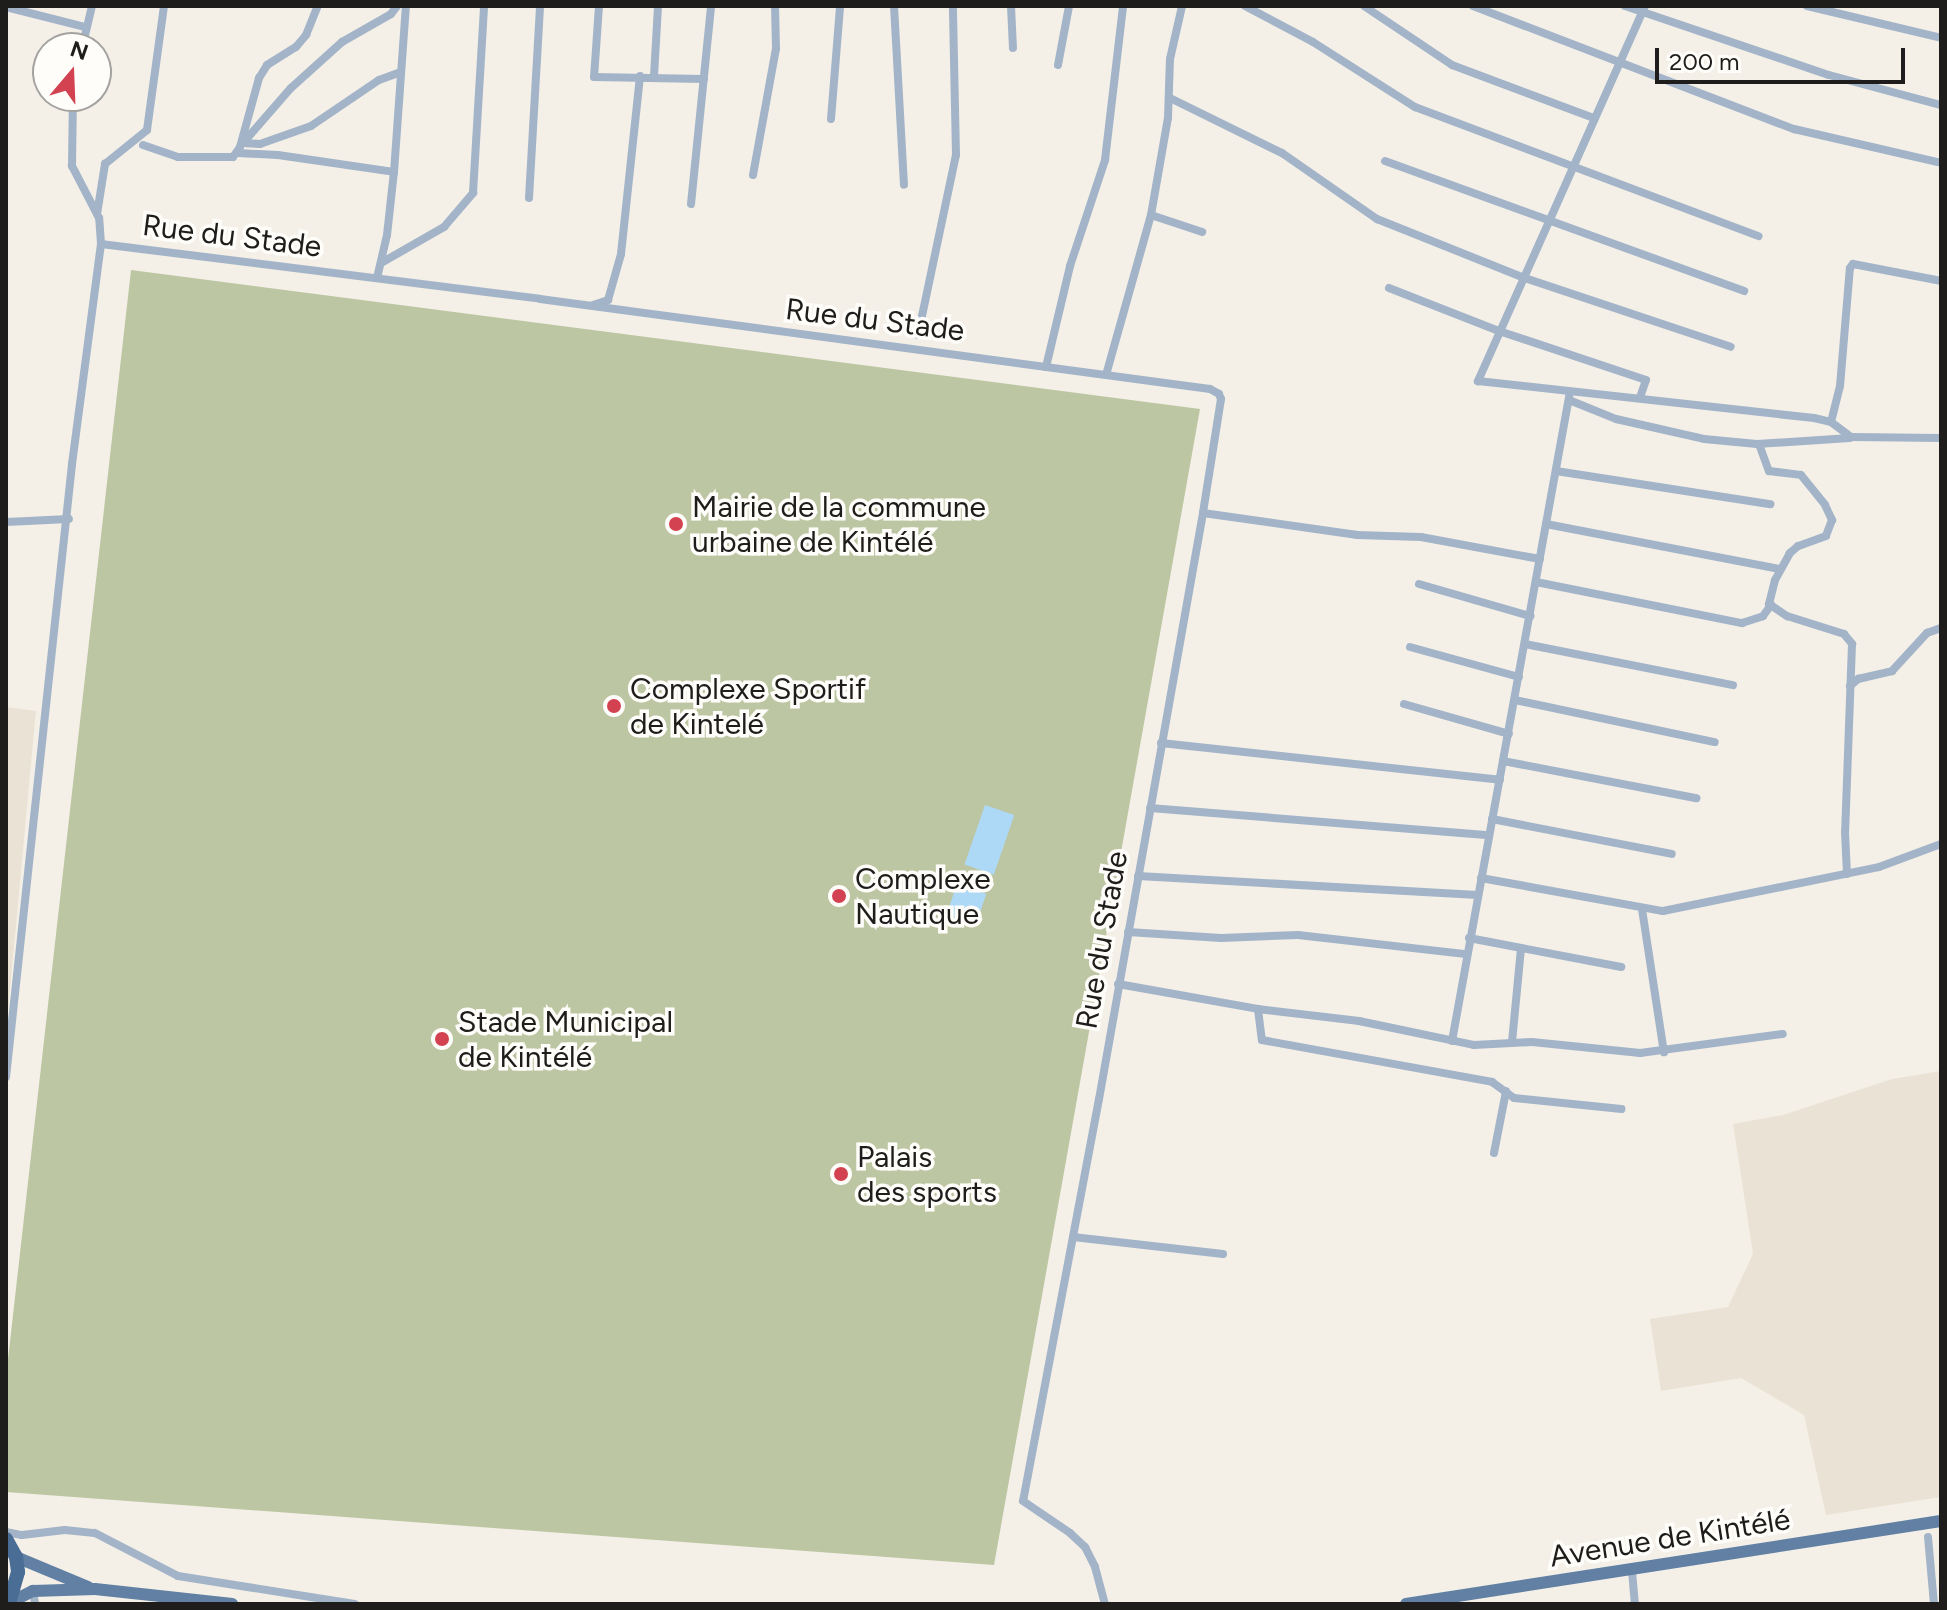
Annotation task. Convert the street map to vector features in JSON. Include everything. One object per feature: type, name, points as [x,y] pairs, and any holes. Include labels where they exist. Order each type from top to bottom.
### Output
[{"type":"highway","points":[[6,1539],[16,1557],[18,1572],[10,1603]]},
{"type":"main road","name":"Avenue de Kintélé","points":[[1406,1604],[1440,1602],[1941,1521]]},
{"type":"main road","points":[[16,1557],[34,1568],[95,1589],[159,1600],[232,1604]]},
{"type":"main road","points":[[10,1603],[95,1589]]},
{"type":"street","points":[[84,32],[92,6]]},
{"type":"street","points":[[101,244],[97,215],[105,164],[117,151],[139,140],[147,130],[164,6]]},
{"type":"street","points":[[241,146],[259,78],[267,65],[296,47],[306,35],[318,6]]},
{"type":"street","points":[[143,145],[178,157],[226,159],[291,88],[342,42],[391,14],[397,6]]},
{"type":"street","points":[[377,278],[394,172],[406,6]]},
{"type":"street","points":[[381,263],[444,227],[473,193],[484,6]]},
{"type":"street","points":[[529,198],[540,6]]},
{"type":"street","points":[[599,6],[594,77],[704,79]]},
{"type":"street","points":[[654,76],[658,6]]},
{"type":"street","points":[[691,204],[711,6]]},
{"type":"street","points":[[753,175],[776,49],[775,6]]},
{"type":"street","points":[[831,119],[840,6]]},
{"type":"street","points":[[894,6],[904,185]]},
{"type":"street","points":[[918,335],[956,155],[953,6]]},
{"type":"street","points":[[1011,6],[1013,48]]},
{"type":"street","points":[[1058,65],[1069,6]]},
{"type":"street","points":[[1046,367],[1070,266],[1105,160],[1123,6]]},
{"type":"street","points":[[1106,375],[1151,215],[1170,98],[1170,59],[1182,6]]},
{"type":"street","points":[[1245,6],[1313,42],[1415,107],[1759,236]]},
{"type":"street","points":[[1364,6],[1452,65],[1594,118]]},
{"type":"street","points":[[1473,6],[1794,129],[1941,163]]},
{"type":"street","points":[[1625,6],[1829,75],[1941,105]]},
{"type":"street","points":[[1807,6],[1941,38]]},
{"type":"street","points":[[6,7],[85,27]]},
{"type":"street","points":[[1643,10],[1546,222],[1478,381],[1569,396],[1640,397],[1831,422],[1851,437]]},
{"type":"street","points":[[241,146],[260,144],[311,126],[379,80],[401,72]]},
{"type":"street","points":[[590,306],[608,300],[621,254],[640,76]]},
{"type":"street","points":[[1170,98],[1282,153],[1377,219],[1522,277],[1731,347]]},
{"type":"street","points":[[73,112],[72,166],[97,215]]},
{"type":"street","points":[[241,146],[278,155],[394,172]]},
{"type":"street","points":[[1385,161],[1546,222],[1744,291]]},
{"type":"street","points":[[1151,215],[1202,232]]},
{"type":"street","name":"Rue du Stade","points":[[6,1077],[101,244],[1210,389],[1221,399],[1203,513],[1023,1501],[1085,1547],[1095,1567],[1105,1604]]},
{"type":"street","points":[[1831,422],[1840,386],[1850,268],[1853,264],[1941,281]]},
{"type":"street","points":[[1389,288],[1499,331],[1646,380],[1640,397]]},
{"type":"street","points":[[1569,396],[1616,419],[1678,434],[1759,444],[1851,437],[1941,438]]},
{"type":"street","points":[[1452,1041],[1569,396]]},
{"type":"street","points":[[1759,444],[1769,471],[1801,475],[1825,505],[1832,520],[1831,531],[1826,536],[1798,546],[1780,569],[1769,594],[1771,605],[1787,616],[1844,634],[1852,644],[1845,832],[1847,874]]},
{"type":"street","points":[[1556,471],[1770,504]]},
{"type":"street","points":[[1203,513],[1357,535],[1421,537],[1540,559]]},
{"type":"street","points":[[6,522],[69,519]]},
{"type":"street","points":[[1546,524],[1780,569]]},
{"type":"street","points":[[1536,582],[1742,623],[1763,616],[1771,605]]},
{"type":"street","points":[[1419,584],[1530,616]]},
{"type":"street","points":[[1850,686],[1871,675],[1892,671],[1927,633],[1941,628]]},
{"type":"street","points":[[1525,644],[1733,685]]},
{"type":"street","points":[[1410,647],[1519,677]]},
{"type":"street","points":[[1852,656],[1871,675]]},
{"type":"street","points":[[1515,700],[1715,742]]},
{"type":"street","points":[[1404,704],[1509,734]]},
{"type":"street","points":[[1161,743],[1500,780]]},
{"type":"street","points":[[1503,761],[1696,798]]},
{"type":"street","points":[[1150,808],[1489,835]]},
{"type":"street","points":[[1492,819],[1672,854]]},
{"type":"street","points":[[1481,878],[1663,911],[1879,867],[1941,844]]},
{"type":"street","points":[[1138,876],[1477,895]]},
{"type":"street","points":[[1642,909],[1664,1052]]},
{"type":"street","points":[[1128,932],[1221,938],[1298,935],[1466,954]]},
{"type":"street","points":[[1469,938],[1621,967]]},
{"type":"street","points":[[1512,1042],[1521,948]]},
{"type":"street","points":[[1118,984],[1258,1009],[1359,1021],[1474,1045],[1512,1042],[1626,1052],[1664,1052],[1783,1034]]},
{"type":"street","points":[[1258,1009],[1262,1040],[1492,1082],[1521,1099],[1621,1109]]},
{"type":"street","points":[[1494,1153],[1506,1091]]},
{"type":"street","points":[[1073,1237],[1223,1254]]},
{"type":"street","points":[[6,1532],[22,1535],[65,1530],[95,1533],[178,1576],[355,1604]]},
{"type":"street","points":[[1928,1537],[1934,1604]]},
{"type":"street","points":[[1632,1571],[1635,1604]]},
{"type":"shaded area","points":[[6,707],[36,711],[7,1022],[6,1022]]},
{"type":"shaded area","points":[[1941,1071],[1941,1497],[1826,1515],[1804,1415],[1741,1378],[1661,1391],[1650,1319],[1728,1307],[1753,1254],[1733,1124],[1783,1115],[1892,1079]]},
{"type":"green space","name":"Complexe Sportif de Kintelé","points":[[131,270],[1200,409],[994,1565],[6,1492],[6,1377]]},
{"type":"water","points":[[985,805],[1014,815],[994,875],[964,865]]},
{"type":"water","points":[[957,884],[986,894],[976,924],[947,914]]},
{"type":"place","name":"Mairie de la commune urbaine de Kintélé","points":[[676,524]]},
{"type":"place","name":"Complexe Sportif de Kintelé","points":[[614,706]]},
{"type":"place","name":"Complexe Nautique","points":[[839,896]]},
{"type":"place","name":"Stade Municipal de Kintélé","points":[[442,1039]]},
{"type":"place","name":"Palais des sports","points":[[841,1174]]}]
